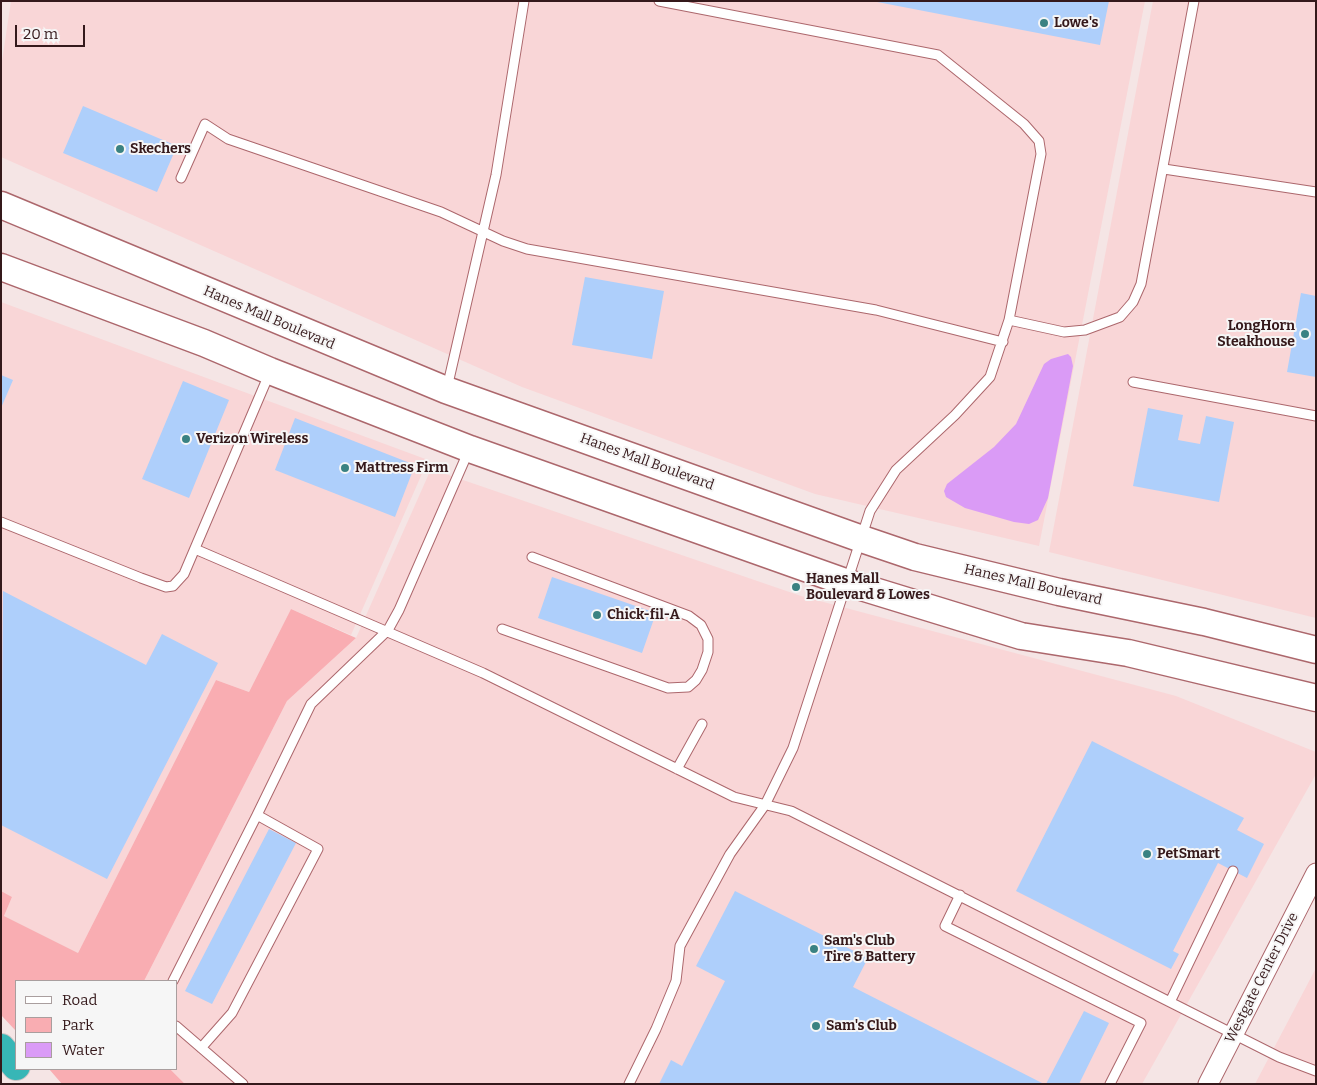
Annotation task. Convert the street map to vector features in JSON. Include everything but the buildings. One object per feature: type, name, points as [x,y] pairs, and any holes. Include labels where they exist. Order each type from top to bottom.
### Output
[{"type":"highway","points":[[1,1048],[15,1066]]},
{"type":"highway","points":[[19,1070],[31,1084]]},
{"type":"main road","name":"Hanes Mall Boulevard","points":[[1,205],[446,390],[915,557],[1058,592],[1204,622],[1316,650]]},
{"type":"main road","points":[[1,267],[204,343],[270,371],[470,448],[845,582],[1021,636],[1128,652],[1316,698]]},
{"type":"street","name":"Westgate Center Drive","points":[[1208,1084],[1316,872]]},
{"type":"lane","points":[[446,390],[484,231],[524,1]]},
{"type":"lane","points":[[629,1084],[656,1029],[676,981],[680,946],[730,854],[765,805],[793,748],[859,538],[870,511],[896,470],[955,415],[990,377],[1009,320],[1041,154],[1038,141],[1024,124],[938,55],[659,1]]},
{"type":"lane","points":[[1009,320],[1064,332],[1101,326],[1120,317],[1133,302],[1141,284],[1194,1]]},
{"type":"lane","points":[[181,178],[205,124],[228,139],[441,212],[502,241],[527,249],[876,310],[1003,342]]},
{"type":"lane","points":[[1164,169],[1316,192]]},
{"type":"lane","points":[[1,522],[68,551],[166,586],[173,586],[180,580],[194,549],[270,371]]},
{"type":"lane","points":[[1133,382],[1316,416]]},
{"type":"lane","points":[[173,980],[312,704],[388,630],[399,610],[470,448]]},
{"type":"lane","points":[[194,549],[388,630],[483,673],[734,797],[791,811],[1170,1002],[1234,1032],[1280,1057],[1316,1071]]},
{"type":"lane","points":[[502,629],[668,688],[688,687],[696,680],[702,670],[708,652],[708,639],[701,625],[689,616],[532,557]]},
{"type":"lane","points":[[677,769],[702,724]]},
{"type":"lane","points":[[201,1048],[232,1013],[318,849],[256,815]]},
{"type":"lane","points":[[1170,1002],[1233,871]]},
{"type":"lane","points":[[960,895],[944,926],[1141,1023],[1110,1084]]},
{"type":"lane","points":[[178,1028],[243,1084]]},
{"type":"shaded area","points":[[11,1],[1145,1],[1039,546],[815,494],[522,387],[1,157],[1,68]]},
{"type":"shaded area","points":[[1153,1],[1316,1],[1316,618],[1049,552]]},
{"type":"shaded area","points":[[1,302],[428,460],[351,635],[291,609],[249,692],[216,680],[78,953],[4,916],[12,897],[1,891]]},
{"type":"shaded area","points":[[431,469],[801,596],[1176,696],[1316,752],[1316,774],[1142,1084],[185,1084],[171,1070],[178,1070],[178,980],[145,980],[287,701],[356,638]]},
{"type":"shaded area","points":[[1316,968],[1316,1084],[1255,1084]]},
{"type":"green space","points":[[291,609],[356,638],[287,701],[145,980],[15,980],[15,1030],[1,1015],[1,891],[12,897],[4,916],[78,953],[216,680],[249,692]]},
{"type":"green space","points":[[50,1070],[171,1070],[185,1084],[62,1084]]},
{"type":"water","points":[[1068,354],[1071,357],[1073,366],[1048,498],[1038,520],[1029,524],[1014,522],[965,508],[946,497],[944,491],[947,484],[994,447],[1016,424],[1044,364],[1051,359]]},
{"type":"place","name":"Lowe's","points":[[1044,23]]},
{"type":"place","name":"Skechers","points":[[120,149]]},
{"type":"place","name":"LongHorn Steakhouse","points":[[1305,334]]},
{"type":"place","name":"Verizon Wireless","points":[[186,439]]},
{"type":"place","name":"Mattress Firm","points":[[345,468]]},
{"type":"place","name":"Hanes Mall Boulevard & Lowes","points":[[796,587]]},
{"type":"place","name":"Chick-fil-A","points":[[597,615]]},
{"type":"place","name":"PetSmart","points":[[1147,854]]},
{"type":"place","name":"Sam's Club Tire & Battery","points":[[814,949]]},
{"type":"place","name":"Sam's Club","points":[[816,1026]]}]
